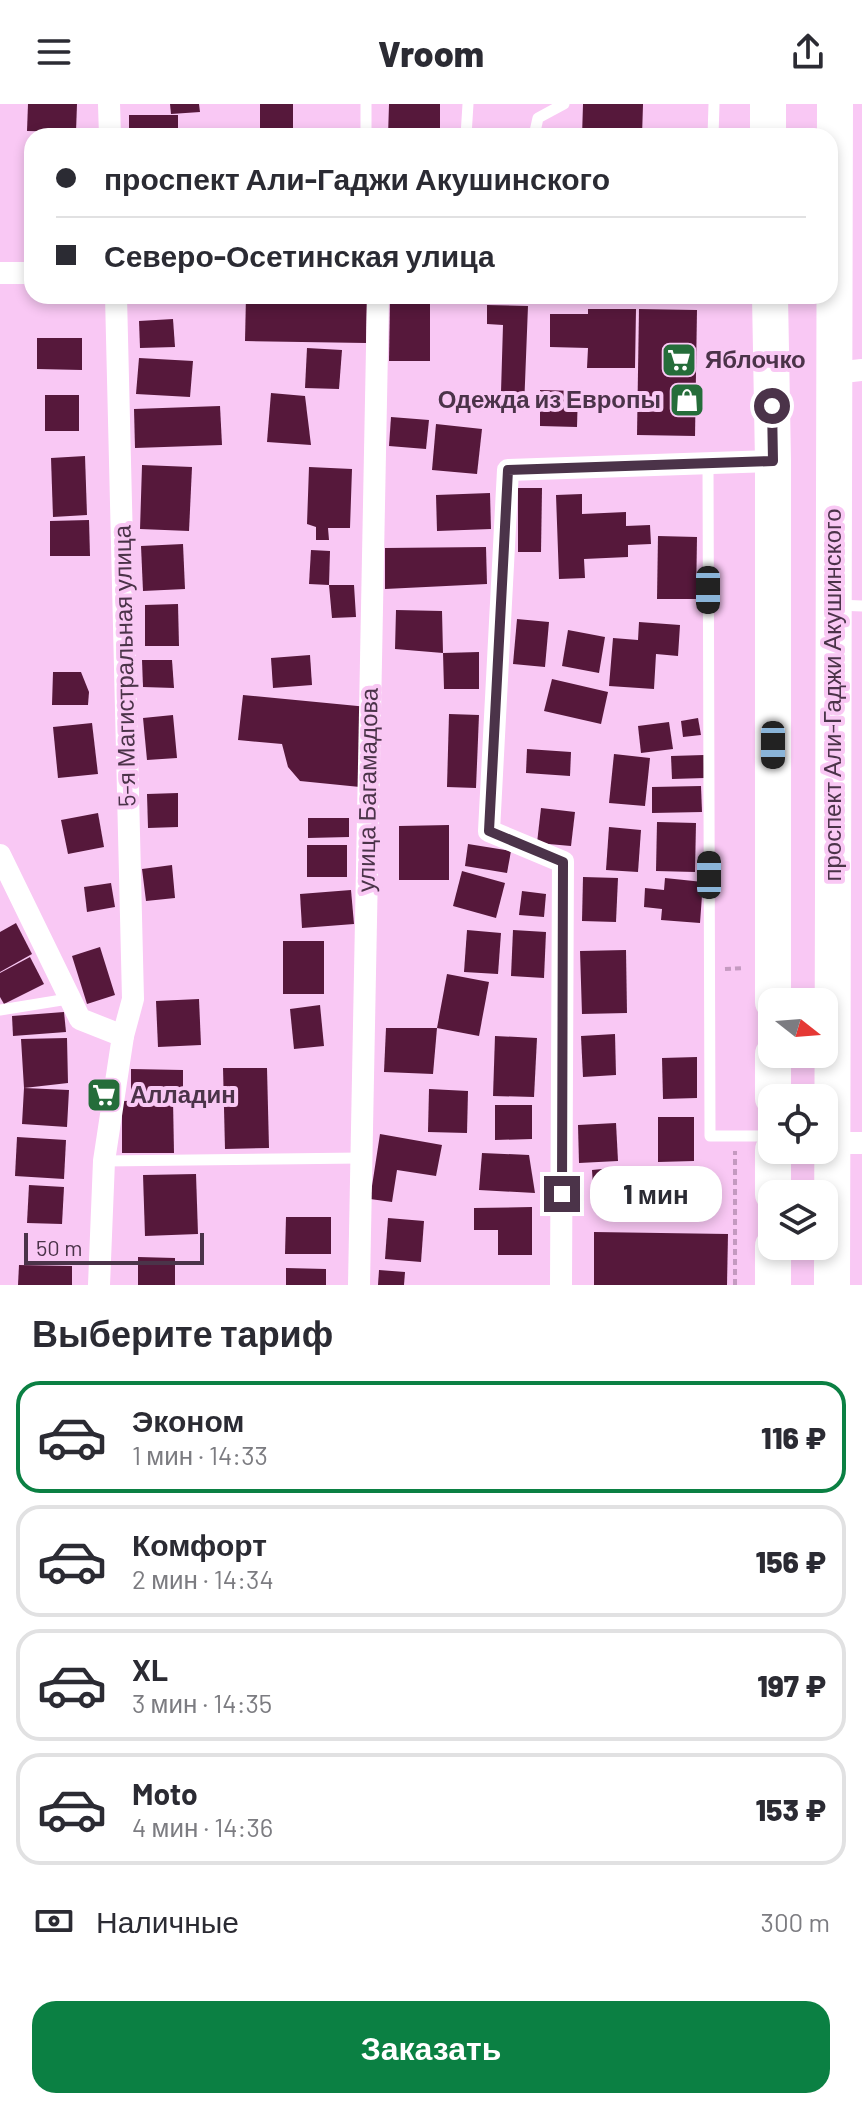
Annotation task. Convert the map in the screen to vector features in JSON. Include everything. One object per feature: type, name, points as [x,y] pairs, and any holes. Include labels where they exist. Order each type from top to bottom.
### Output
[{"type":"main road","points":[[768,104],[768,128]]},
{"type":"main road","name":"проспект Али-Гаджи Акушинского","points":[[835,104],[836,128]]},
{"type":"main road","name":"проспект Али-Гаджи Акушинского","points":[[832,1285],[847,1143],[848,371],[838,166]]},
{"type":"main road","points":[[770,304],[773,988]]},
{"type":"main road","points":[[773,1260],[773,1285]]},
{"type":"street","points":[[109,104],[110,128]]},
{"type":"street","points":[[0,273],[24,273]]},
{"type":"street","name":"5-я Магистральная улица","points":[[99,1285],[104,1161],[123,1036],[133,999],[116,304]]},
{"type":"street","name":"улица Багамадова","points":[[359,1285],[378,304]]},
{"type":"street","points":[[561,1285],[563,862],[489,831],[508,470],[773,461]]},
{"type":"street","points":[[0,855],[80,1019],[123,1036]]},
{"type":"lane","points":[[366,104],[366,128]]},
{"type":"lane","points":[[466,128],[468,104]]},
{"type":"lane","points":[[536,128],[538,118],[564,104]]},
{"type":"lane","points":[[713,128],[714,104]]},
{"type":"lane","points":[[708,463],[710,1136],[758,1136]]},
{"type":"lane","points":[[0,1010],[68,999]]},
{"type":"lane","points":[[104,1161],[361,1158]]},
{"type":"path","points":[[735,1136],[735,1285]]},
{"type":"building","points":[[28,104],[77,104],[76,128],[27,128]]},
{"type":"building","points":[[170,104],[199,104],[200,112],[171,114]]},
{"type":"building","points":[[260,104],[293,104],[293,128],[260,128]]},
{"type":"building","points":[[389,104],[440,104],[440,128],[388,128]]},
{"type":"building","points":[[583,104],[643,104],[642,128],[582,128]]},
{"type":"building","points":[[129,115],[178,115],[178,128],[129,128]]},
{"type":"building","points":[[246,304],[367,304],[366,343],[245,341]]},
{"type":"building","points":[[390,304],[430,304],[430,361],[389,361]]},
{"type":"building","points":[[487,305],[528,306],[524,408],[484,406],[484,392],[501,392],[503,325],[487,324]]},
{"type":"building","points":[[588,309],[636,309],[635,368],[587,368],[588,348],[550,347],[550,314],[588,314]]},
{"type":"building","points":[[639,309],[697,310],[695,436],[637,435]]},
{"type":"building","points":[[173,319],[175,347],[140,348],[139,321]]},
{"type":"building","points":[[37,338],[82,338],[82,370],[37,369]]},
{"type":"building","points":[[307,348],[342,350],[339,389],[305,388]]},
{"type":"building","points":[[139,358],[193,361],[190,397],[136,394]]},
{"type":"building","points":[[540,390],[578,391],[577,427],[540,426]]},
{"type":"building","points":[[271,393],[305,396],[311,445],[267,442]]},
{"type":"building","points":[[45,395],[79,395],[79,431],[45,431]]},
{"type":"building","points":[[220,406],[222,445],[135,448],[134,409]]},
{"type":"building","points":[[391,417],[429,420],[426,449],[389,446]]},
{"type":"building","points":[[436,424],[482,429],[477,474],[432,470]]},
{"type":"building","points":[[85,456],[87,515],[53,517],[51,458]]},
{"type":"building","points":[[142,465],[192,467],[189,531],[140,529]]},
{"type":"building","points":[[309,467],[352,469],[350,528],[328,528],[329,540],[316,540],[316,527],[307,524]]},
{"type":"building","points":[[518,488],[542,488],[541,552],[518,552]]},
{"type":"building","points":[[490,493],[491,529],[437,531],[436,495]]},
{"type":"building","points":[[582,494],[582,514],[626,512],[626,526],[650,525],[651,544],[628,545],[628,557],[584,559],[585,578],[559,579],[556,495]]},
{"type":"building","points":[[89,520],[90,556],[50,556],[50,521]]},
{"type":"building","points":[[658,536],[697,537],[696,599],[657,599]]},
{"type":"building","points":[[183,544],[185,589],[143,591],[141,546]]},
{"type":"building","points":[[486,547],[487,584],[385,589],[385,548]]},
{"type":"building","points":[[311,550],[330,551],[329,585],[309,584]]},
{"type":"building","points":[[329,585],[354,585],[356,617],[332,618]]},
{"type":"building","points":[[178,604],[179,646],[145,646],[145,605]]},
{"type":"building","points":[[396,610],[442,611],[443,653],[395,649]]},
{"type":"building","points":[[517,619],[549,622],[545,667],[513,664]]},
{"type":"building","points":[[639,622],[680,625],[678,656],[656,654],[654,689],[609,686],[613,638],[638,640]]},
{"type":"building","points":[[568,630],[605,637],[599,673],[562,666]]},
{"type":"building","points":[[479,652],[479,689],[444,689],[443,653]]},
{"type":"building","points":[[310,655],[312,685],[273,688],[271,658]]},
{"type":"building","points":[[142,660],[172,660],[174,688],[143,687]]},
{"type":"building","points":[[53,672],[81,672],[89,692],[88,705],[52,705]]},
{"type":"building","points":[[552,679],[608,692],[601,724],[544,711]]},
{"type":"building","points":[[243,695],[368,707],[360,787],[300,781],[288,767],[282,744],[238,740]]},
{"type":"building","points":[[449,714],[479,715],[476,788],[447,787]]},
{"type":"building","points":[[173,715],[177,758],[147,760],[143,718]]},
{"type":"building","points":[[698,718],[701,735],[683,737],[681,721]]},
{"type":"building","points":[[669,722],[673,749],[641,753],[638,726]]},
{"type":"building","points":[[92,723],[98,774],[58,778],[53,727]]},
{"type":"building","points":[[527,749],[571,752],[570,776],[526,773]]},
{"type":"building","points":[[614,754],[650,758],[645,806],[609,803]]},
{"type":"building","points":[[704,755],[705,778],[672,779],[671,756]]},
{"type":"building","points":[[701,786],[702,812],[652,813],[652,787]]},
{"type":"building","points":[[178,793],[178,827],[148,828],[147,794]]},
{"type":"building","points":[[541,808],[575,812],[571,846],[537,843]]},
{"type":"building","points":[[98,813],[104,847],[68,854],[61,820]]},
{"type":"building","points":[[308,818],[349,818],[349,837],[308,838]]},
{"type":"building","points":[[657,822],[696,823],[695,872],[656,871]]},
{"type":"building","points":[[449,825],[449,880],[399,880],[399,826]]},
{"type":"building","points":[[609,827],[641,830],[638,872],[606,870]]},
{"type":"building","points":[[468,844],[511,851],[507,873],[465,866]]},
{"type":"building","points":[[307,845],[347,845],[347,877],[307,877]]},
{"type":"building","points":[[172,865],[175,898],[146,901],[142,869]]},
{"type":"building","points":[[462,871],[505,883],[496,918],[453,906]]},
{"type":"building","points":[[583,877],[618,878],[616,922],[582,921]]},
{"type":"building","points":[[665,878],[703,882],[700,923],[661,920],[662,909],[644,907],[645,888],[664,890]]},
{"type":"building","points":[[111,883],[115,907],[87,912],[84,887]]},
{"type":"building","points":[[351,890],[354,924],[302,928],[300,894]]},
{"type":"building","points":[[522,891],[546,894],[544,917],[519,915]]},
{"type":"building","points":[[16,923],[32,954],[0,972],[0,932]]},
{"type":"building","points":[[467,930],[501,933],[498,974],[464,972]]},
{"type":"building","points":[[513,930],[546,932],[544,978],[511,976]]},
{"type":"building","points":[[283,941],[324,941],[324,994],[283,994]]},
{"type":"building","points":[[100,947],[115,995],[87,1004],[72,956]]},
{"type":"building","points":[[626,950],[627,1013],[582,1014],[580,951]]},
{"type":"building","points":[[30,957],[44,984],[4,1004],[0,997],[0,973]]},
{"type":"building","points":[[447,974],[489,982],[479,1036],[437,1028]]},
{"type":"building","points":[[199,999],[201,1045],[158,1047],[156,1001]]},
{"type":"building","points":[[320,1005],[324,1046],[294,1049],[290,1009]]},
{"type":"building","points":[[64,1012],[66,1032],[13,1036],[12,1016]]},
{"type":"building","points":[[386,1028],[437,1028],[433,1074],[384,1072]]},
{"type":"building","points":[[615,1034],[616,1075],[583,1077],[581,1036]]},
{"type":"building","points":[[495,1036],[537,1038],[534,1097],[493,1096]]},
{"type":"building","points":[[67,1038],[68,1083],[24,1088],[21,1039]]},
{"type":"building","points":[[697,1057],[697,1098],[663,1099],[662,1058]]},
{"type":"building","points":[[223,1068],[267,1068],[269,1148],[225,1149]]},
{"type":"building","points":[[131,1069],[183,1070],[183,1094],[131,1093]]},
{"type":"building","points":[[24,1088],[69,1090],[67,1127],[22,1124]]},
{"type":"building","points":[[429,1089],[468,1091],[467,1133],[428,1132]]},
{"type":"building","points":[[173,1100],[174,1153],[122,1153],[122,1101]]},
{"type":"building","points":[[495,1105],[532,1105],[532,1139],[495,1140]]},
{"type":"building","points":[[658,1117],[694,1117],[694,1161],[658,1162]]},
{"type":"building","points":[[616,1123],[618,1161],[579,1163],[578,1125]]},
{"type":"building","points":[[380,1134],[442,1145],[436,1176],[397,1170],[392,1202],[370,1199]]},
{"type":"building","points":[[17,1137],[66,1140],[64,1179],[15,1176]]},
{"type":"building","points":[[482,1153],[529,1155],[535,1193],[479,1190]]},
{"type":"building","points":[[622,1167],[624,1202],[594,1204],[592,1170]]},
{"type":"building","points":[[196,1174],[198,1234],[145,1236],[143,1175]]},
{"type":"building","points":[[29,1185],[64,1187],[62,1224],[27,1223]]},
{"type":"building","points":[[532,1207],[532,1255],[498,1255],[498,1230],[474,1230],[474,1208]]},
{"type":"building","points":[[286,1217],[331,1217],[331,1254],[285,1254]]},
{"type":"building","points":[[388,1218],[424,1221],[421,1262],[385,1259]]},
{"type":"building","points":[[594,1232],[728,1234],[727,1285],[594,1285]]},
{"type":"building","points":[[138,1257],[175,1258],[175,1285],[138,1285]]},
{"type":"building","points":[[19,1265],[72,1266],[72,1285],[18,1285]]},
{"type":"building","points":[[286,1268],[326,1269],[326,1285],[286,1285]]},
{"type":"building","points":[[379,1270],[405,1272],[404,1285],[378,1285]]},
{"type":"place","name":"Яблочко","points":[[679,360]]},
{"type":"place","name":"Одежда из Европы","points":[[687,400]]},
{"type":"place","name":"Алладин","points":[[104,1095]]},
{"type":"route","points":[[562,1194],[563,862],[489,831],[508,470],[773,461],[772,406]]}]
